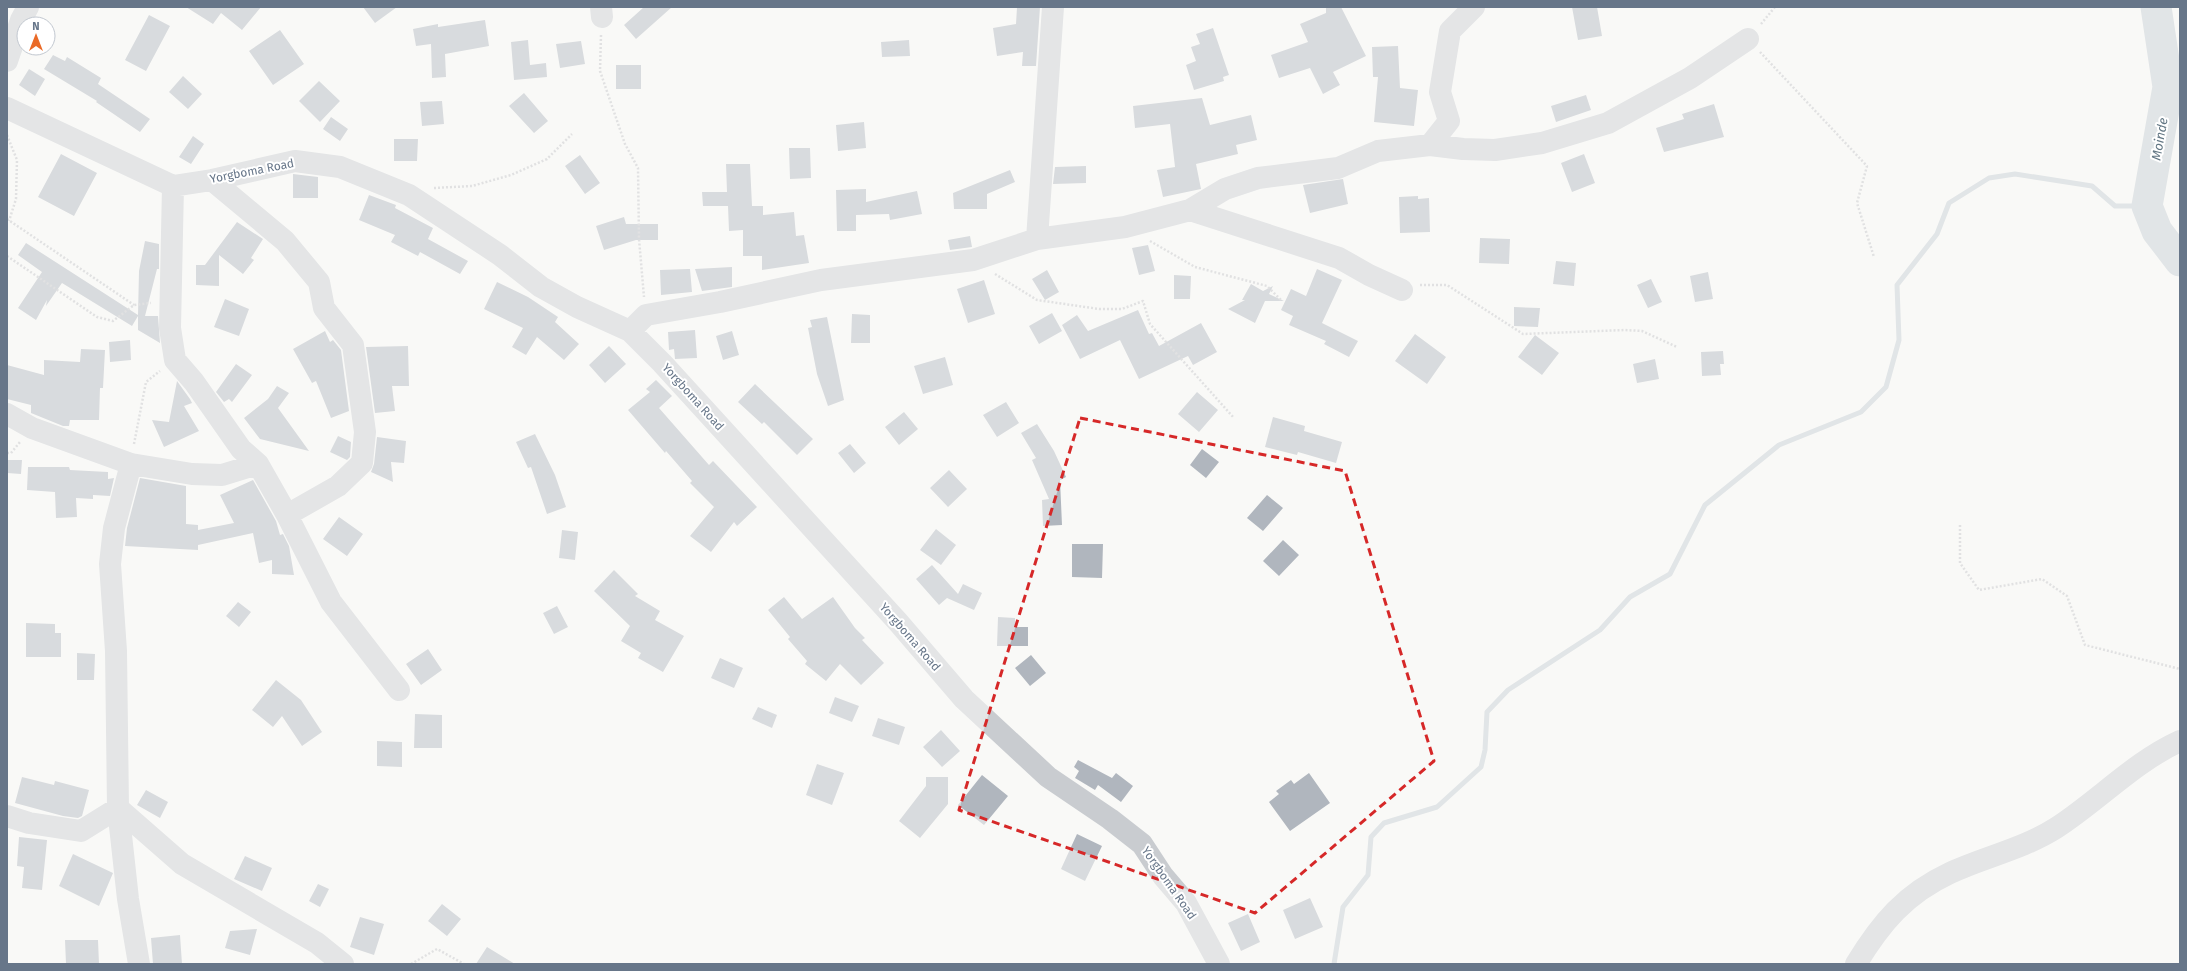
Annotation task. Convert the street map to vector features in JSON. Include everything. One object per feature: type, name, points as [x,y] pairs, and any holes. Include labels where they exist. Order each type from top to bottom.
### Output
[{"type":"street","points":[[1037,239],[1053,7]]},
{"type":"street","points":[[1430,145],[1449,121],[1440,92],[1450,31],[1474,7]]},
{"type":"street","points":[[7,61],[19,13]]},
{"type":"street","points":[[630,331],[646,315],[720,302],[821,280],[973,260],[1037,239],[1125,227],[1190,210],[1225,189],[1258,178],[1338,168],[1378,151],[1430,145],[1463,149],[1495,150],[1542,143],[1608,123],[1690,78],[1748,39]]},
{"type":"street","points":[[7,108],[173,186],[170,328],[175,360],[194,382],[240,449],[258,464],[287,516],[330,602],[399,690]]},
{"type":"street","name":"Yorgboma Road","points":[[173,186],[212,180],[294,161],[340,167],[409,196],[500,255],[541,287],[577,307],[630,331],[667,368],[898,622],[964,699],[1048,777],[1110,819],[1142,844],[1163,876],[1186,903],[1219,964]]},
{"type":"street","points":[[212,180],[285,241],[319,282],[324,308],[352,345],[365,432],[362,463],[338,486],[287,516]]},
{"type":"street","points":[[1190,210],[1339,258],[1369,275],[1402,290]]},
{"type":"street","points":[[7,414],[32,428],[131,464],[192,474],[222,475],[258,464]]},
{"type":"street","points":[[131,464],[116,521],[110,564],[116,651],[118,808],[128,899],[139,964]]},
{"type":"street","points":[[1856,964],[1875,932],[1898,907],[1912,895],[1949,873],[2008,851],[2055,829],[2148,759],[2180,741]]},
{"type":"street","points":[[7,816],[29,823],[82,831],[118,808]]},
{"type":"street","points":[[118,808],[182,864],[317,942],[343,964]]},
{"type":"path","points":[[1775,7],[1748,39],[1867,166],[1857,204],[1874,257]]},
{"type":"path","points":[[601,12],[600,71],[625,144],[638,168],[639,239],[646,315]]},
{"type":"path","points":[[409,196],[426,189],[472,186],[511,175],[547,159],[572,134]]},
{"type":"path","points":[[7,135],[17,160],[16,199],[8,220],[134,305]]},
{"type":"path","points":[[1125,227],[1194,267],[1267,286],[1280,300]]},
{"type":"path","points":[[7,256],[97,317],[113,321],[134,305],[170,300]]},
{"type":"path","points":[[973,260],[1037,300],[1099,308],[1122,309],[1143,301],[1150,324],[1234,418]]},
{"type":"path","points":[[1402,290],[1425,283],[1447,285],[1523,334],[1625,330],[1642,332],[1677,347]]},
{"type":"path","points":[[131,464],[146,382],[175,360]]},
{"type":"path","points":[[1960,525],[1960,563],[1979,590],[2042,580],[2067,596],[2085,646],[2180,669]]},
{"type":"path","points":[[411,964],[437,949],[464,964]]},
{"type":"highlighted area","points":[[1080,418],[1345,471],[1434,761],[1255,913],[959,810]]},
{"type":"building","points":[[186,7],[261,7],[242,30],[221,13],[213,24]]},
{"type":"building","points":[[363,7],[397,7],[375,23]]},
{"type":"building","points":[[644,7],[672,7],[636,39],[624,25]]},
{"type":"building","points":[[1017,7],[1040,7],[1036,66],[1022,66],[1023,52],[997,56],[993,28],[1016,24]]},
{"type":"building","points":[[1326,7],[1341,7],[1366,56],[1333,72],[1340,85],[1323,94],[1310,68],[1279,78],[1271,55],[1308,42],[1300,24],[1326,13]]},
{"type":"building","points":[[1572,7],[1597,7],[1602,36],[1578,40]]},
{"type":"building","points":[[149,15],[170,26],[146,71],[125,60]]},
{"type":"building","points":[[485,20],[489,46],[445,54],[446,77],[432,78],[431,44],[416,46],[413,29],[438,24],[438,27]]},
{"type":"building","points":[[1213,28],[1229,75],[1223,77],[1224,81],[1194,90],[1186,65],[1196,61],[1191,47],[1200,44],[1196,34]]},
{"type":"building","points":[[280,30],[304,64],[273,85],[249,51]]},
{"type":"building","points":[[528,40],[530,65],[546,63],[547,77],[514,80],[511,42]]},
{"type":"building","points":[[909,40],[910,56],[882,57],[881,42]]},
{"type":"building","points":[[581,41],[585,64],[560,68],[556,44]]},
{"type":"building","points":[[1398,46],[1400,88],[1418,90],[1414,126],[1374,122],[1378,77],[1373,77],[1372,47]]},
{"type":"building","points":[[52,56],[65,61],[67,57],[101,78],[98,84],[150,119],[140,132],[96,102],[97,101],[44,69]]},
{"type":"building","points":[[616,65],[641,65],[641,89],[616,89]]},
{"type":"building","points":[[29,69],[45,79],[35,96],[19,85]]},
{"type":"building","points":[[183,76],[202,94],[188,109],[169,92]]},
{"type":"building","points":[[319,81],[340,101],[320,122],[299,101]]},
{"type":"building","points":[[524,93],[548,121],[534,133],[509,106]]},
{"type":"building","points":[[1586,95],[1591,110],[1556,122],[1551,106]]},
{"type":"building","points":[[1202,98],[1210,125],[1251,115],[1257,140],[1236,145],[1238,154],[1196,164],[1201,189],[1163,197],[1157,170],[1175,167],[1170,124],[1135,128],[1133,106]]},
{"type":"building","points":[[442,101],[444,124],[422,126],[420,102]]},
{"type":"building","points":[[1714,104],[1724,137],[1664,152],[1656,128],[1684,119],[1682,114]]},
{"type":"building","points":[[331,117],[348,129],[340,141],[323,129]]},
{"type":"building","points":[[864,122],[866,148],[838,151],[836,125]]},
{"type":"building","points":[[193,136],[204,144],[191,164],[179,157]]},
{"type":"building","points":[[394,139],[418,139],[417,161],[394,161]]},
{"type":"building","points":[[789,148],[810,148],[811,178],[790,179]]},
{"type":"building","points":[[61,154],[97,173],[74,216],[38,197]]},
{"type":"building","points":[[1584,154],[1595,183],[1572,192],[1561,163]]},
{"type":"building","points":[[580,155],[600,183],[585,194],[565,166]]},
{"type":"building","points":[[726,164],[750,164],[752,206],[763,206],[763,215],[794,212],[796,236],[804,235],[809,263],[762,270],[762,256],[743,256],[743,230],[729,231],[728,206],[703,206],[702,192],[727,192]]},
{"type":"building","points":[[1086,166],[1086,183],[1053,184],[1055,167]]},
{"type":"building","points":[[1010,170],[1015,182],[987,194],[987,209],[954,209],[953,193]]},
{"type":"building","points":[[293,174],[318,177],[318,198],[293,198]]},
{"type":"building","points":[[1343,179],[1348,204],[1310,213],[1303,185]]},
{"type":"building","points":[[866,189],[866,202],[917,191],[922,214],[890,220],[889,214],[856,215],[856,231],[837,231],[836,190]]},
{"type":"building","points":[[369,195],[396,205],[395,208],[433,228],[428,239],[468,261],[460,274],[420,252],[418,256],[391,242],[395,235],[359,220]]},
{"type":"building","points":[[1418,196],[1418,199],[1429,198],[1430,232],[1400,233],[1399,197]]},
{"type":"building","points":[[624,217],[626,224],[658,224],[658,240],[636,240],[604,250],[596,226]]},
{"type":"building","points":[[237,222],[263,239],[251,258],[254,260],[243,274],[219,255],[219,286],[196,285],[196,265],[205,265]]},
{"type":"building","points":[[970,236],[972,247],[950,250],[948,240]]},
{"type":"building","points":[[1480,238],[1510,239],[1509,264],[1479,263]]},
{"type":"building","points":[[145,241],[159,244],[159,269],[157,269],[145,316],[158,316],[160,343],[138,330],[138,316],[132,326],[62,283],[46,306],[47,300],[36,320],[18,308],[42,272],[18,255],[26,243],[138,315],[139,271]]},
{"type":"building","points":[[1148,245],[1155,271],[1139,275],[1132,248]]},
{"type":"building","points":[[1556,261],[1576,263],[1574,286],[1553,284]]},
{"type":"building","points":[[732,267],[732,287],[702,291],[695,269]]},
{"type":"building","points":[[690,269],[692,292],[661,295],[660,270]]},
{"type":"building","points":[[1317,269],[1342,280],[1322,323],[1358,341],[1349,357],[1324,344],[1326,341],[1289,325],[1293,316],[1281,310],[1291,289],[1306,296]]},
{"type":"building","points":[[1047,270],[1059,292],[1045,300],[1032,279]]},
{"type":"building","points":[[1708,272],[1713,299],[1695,302],[1690,276]]},
{"type":"building","points":[[1174,275],[1191,276],[1190,299],[1174,299]]},
{"type":"building","points":[[1651,279],[1662,302],[1648,308],[1637,285]]},
{"type":"building","points":[[984,280],[995,314],[968,323],[957,289]]},
{"type":"building","points":[[497,282],[528,297],[558,317],[555,322],[579,344],[564,360],[537,337],[526,355],[512,347],[523,328],[484,309]]},
{"type":"building","points":[[1251,284],[1263,291],[1273,286],[1269,294],[1284,301],[1265,301],[1255,323],[1228,309],[1245,300],[1242,300]]},
{"type":"building","points":[[225,299],[249,309],[239,336],[214,327]]},
{"type":"building","points":[[1514,307],[1540,308],[1538,327],[1514,326]]},
{"type":"building","points":[[1138,310],[1149,334],[1152,333],[1159,346],[1201,323],[1217,352],[1193,365],[1188,356],[1139,379],[1120,340],[1080,359],[1062,325],[1077,315],[1088,331]]},
{"type":"building","points":[[1052,313],[1062,331],[1039,344],[1029,326]]},
{"type":"building","points":[[852,314],[870,315],[870,343],[851,343]]},
{"type":"building","points":[[827,317],[844,400],[828,406],[817,374],[808,328],[812,327],[810,320]]},
{"type":"building","points":[[695,330],[697,358],[675,359],[674,349],[669,350],[668,332]]},
{"type":"building","points":[[325,331],[330,342],[333,340],[341,350],[349,411],[331,418],[316,381],[312,383],[293,349]]},
{"type":"building","points":[[732,331],[739,355],[723,360],[716,336]]},
{"type":"building","points":[[1415,334],[1446,357],[1427,384],[1395,361]]},
{"type":"building","points":[[1535,335],[1559,353],[1542,375],[1518,357]]},
{"type":"building","points":[[130,340],[131,360],[110,362],[109,342]]},
{"type":"building","points":[[408,346],[409,386],[392,386],[395,411],[375,413],[366,347]]},
{"type":"building","points":[[609,346],[626,364],[605,383],[589,365]]},
{"type":"building","points":[[81,349],[105,350],[103,388],[100,388],[99,420],[70,420],[69,426],[63,426],[31,413],[31,405],[7,399],[7,365],[44,375],[44,360],[80,362]]},
{"type":"building","points":[[1723,351],[1724,364],[1720,364],[1721,375],[1702,376],[1701,352]]},
{"type":"building","points":[[945,357],[953,385],[923,394],[914,366]]},
{"type":"building","points":[[1655,359],[1659,379],[1637,383],[1633,364]]},
{"type":"building","points":[[236,364],[252,375],[232,402],[229,399],[224,402],[216,392]]},
{"type":"building","points":[[656,380],[672,396],[659,408],[709,465],[713,461],[757,507],[737,526],[734,522],[711,552],[690,536],[714,507],[690,483],[692,481],[666,451],[665,453],[628,410],[650,392],[646,389]]},
{"type":"building","points":[[177,381],[192,403],[184,406],[199,431],[164,447],[152,420],[169,422]]},
{"type":"building","points":[[755,384],[813,439],[797,455],[764,422],[762,424],[738,402]]},
{"type":"building","points":[[277,386],[289,393],[278,408],[309,451],[260,439],[244,418],[268,399]]},
{"type":"building","points":[[1197,392],[1218,410],[1199,432],[1178,414]]},
{"type":"building","points":[[1006,402],[1019,423],[997,437],[983,415]]},
{"type":"building","points":[[904,412],[918,429],[899,445],[885,427]]},
{"type":"building","points":[[1273,417],[1305,426],[1304,431],[1342,442],[1336,463],[1298,452],[1297,455],[1265,447]]},
{"type":"building","points":[[1037,424],[1054,451],[1066,477],[1060,480],[1062,525],[1043,526],[1042,500],[1049,499],[1032,460],[1036,458],[1021,433]]},
{"type":"building","points":[[535,434],[555,475],[566,507],[547,514],[531,467],[528,468],[516,442]]},
{"type":"building","points":[[338,436],[351,442],[350,457],[347,460],[330,452]]},
{"type":"building","points":[[377,437],[406,441],[404,463],[391,462],[393,482],[371,472],[374,464]]},
{"type":"building","points":[[850,444],[866,463],[854,473],[838,453]]},
{"type":"building","points":[[1202,449],[1219,462],[1206,478],[1190,465]]},
{"type":"building","points":[[7,460],[22,460],[21,474],[7,473]]},
{"type":"building","points":[[28,467],[69,467],[70,470],[108,472],[108,479],[114,478],[110,496],[93,495],[93,499],[76,498],[77,517],[56,518],[55,492],[27,490]]},
{"type":"building","points":[[949,470],[967,489],[948,507],[930,488]]},
{"type":"building","points":[[140,478],[186,486],[186,524],[198,525],[198,530],[234,523],[220,495],[253,480],[276,521],[280,535],[283,534],[289,546],[294,575],[272,574],[272,560],[259,563],[253,533],[198,545],[198,550],[125,546],[127,528]]},
{"type":"building","points":[[1267,495],[1283,508],[1263,531],[1247,518]]},
{"type":"building","points":[[339,517],[363,534],[347,556],[323,539]]},
{"type":"building","points":[[936,529],[956,545],[941,565],[920,550]]},
{"type":"building","points":[[562,530],[578,532],[575,560],[559,558]]},
{"type":"building","points":[[1283,540],[1299,555],[1279,576],[1263,561]]},
{"type":"building","points":[[1072,544],[1103,544],[1102,578],[1072,577]]},
{"type":"building","points":[[932,565],[958,594],[963,584],[982,593],[974,610],[947,598],[939,605],[916,579]]},
{"type":"building","points":[[614,570],[638,594],[635,596],[660,611],[655,620],[684,636],[663,672],[638,658],[641,653],[621,641],[630,626],[594,591]]},
{"type":"building","points":[[784,597],[802,619],[833,597],[855,628],[865,638],[862,640],[884,663],[861,685],[840,664],[826,681],[805,664],[807,661],[788,639],[790,637],[768,610]]},
{"type":"building","points":[[238,602],[251,612],[239,627],[226,616]]},
{"type":"building","points":[[557,606],[568,627],[554,634],[543,613]]},
{"type":"building","points":[[998,617],[1015,618],[1015,627],[1028,627],[1028,646],[997,646]]},
{"type":"building","points":[[26,623],[55,624],[55,633],[61,633],[61,657],[26,657]]},
{"type":"building","points":[[428,649],[442,670],[421,685],[406,664]]},
{"type":"building","points":[[77,653],[95,654],[94,680],[77,680]]},
{"type":"building","points":[[1031,655],[1046,673],[1030,686],[1015,668]]},
{"type":"building","points":[[720,658],[743,668],[734,688],[711,678]]},
{"type":"building","points":[[276,680],[301,700],[322,732],[302,746],[282,716],[273,727],[252,710]]},
{"type":"building","points":[[835,697],[859,706],[852,722],[829,713]]},
{"type":"building","points":[[758,707],[777,715],[772,728],[752,719]]},
{"type":"building","points":[[415,714],[442,715],[442,748],[414,748]]},
{"type":"building","points":[[878,718],[905,727],[899,745],[872,736]]},
{"type":"building","points":[[941,730],[960,751],[942,767],[923,747]]},
{"type":"building","points":[[377,741],[402,742],[402,767],[377,766]]},
{"type":"building","points":[[1078,760],[1112,778],[1116,773],[1133,786],[1121,802],[1098,785],[1095,790],[1075,778],[1079,771],[1074,767]]},
{"type":"building","points":[[817,764],[844,773],[832,805],[806,795]]},
{"type":"building","points":[[1309,773],[1330,803],[1290,831],[1269,802],[1279,794],[1276,791],[1291,780],[1294,784]]},
{"type":"building","points":[[982,775],[1008,796],[984,825],[958,805]]},
{"type":"building","points":[[22,777],[54,785],[55,781],[89,790],[82,816],[78,818],[63,816],[15,803]]},
{"type":"building","points":[[926,777],[948,777],[948,804],[920,838],[899,821],[926,786]]},
{"type":"building","points":[[146,790],[168,802],[160,818],[137,805]]},
{"type":"building","points":[[1077,834],[1102,846],[1085,881],[1061,869]]},
{"type":"building","points":[[19,837],[47,840],[42,890],[22,888],[24,867],[17,866]]},
{"type":"building","points":[[73,854],[113,873],[99,906],[59,886]]},
{"type":"building","points":[[245,856],[272,868],[262,891],[234,879]]},
{"type":"building","points":[[318,884],[329,889],[320,907],[309,901]]},
{"type":"building","points":[[1310,898],[1323,927],[1295,939],[1283,910]]},
{"type":"building","points":[[442,904],[461,919],[447,936],[428,921]]},
{"type":"building","points":[[1248,914],[1260,942],[1241,951],[1228,923]]},
{"type":"building","points":[[360,917],[384,924],[374,955],[350,947]]},
{"type":"building","points":[[257,929],[250,955],[225,948],[230,931]]},
{"type":"building","points":[[180,935],[182,964],[153,964],[151,938]]},
{"type":"building","points":[[65,940],[98,940],[99,964],[66,964]]},
{"type":"building","points":[[487,947],[515,964],[476,964]]},
{"type":"waterway","name":"Moinde","points":[[2156,7],[2168,87],[2147,206],[2157,231],[2180,261]]},
{"type":"waterway","points":[[1334,964],[1343,907],[1368,875],[1371,837],[1384,823],[1437,807],[1481,767],[1485,750],[1487,712],[1508,690],[1600,630],[1630,597],[1670,574],[1705,505],[1779,445],[1861,412],[1886,387],[1899,340],[1897,285],[1937,234],[1949,203],[1989,178],[2015,174],[2092,186],[2115,206],[2147,206]]}]
